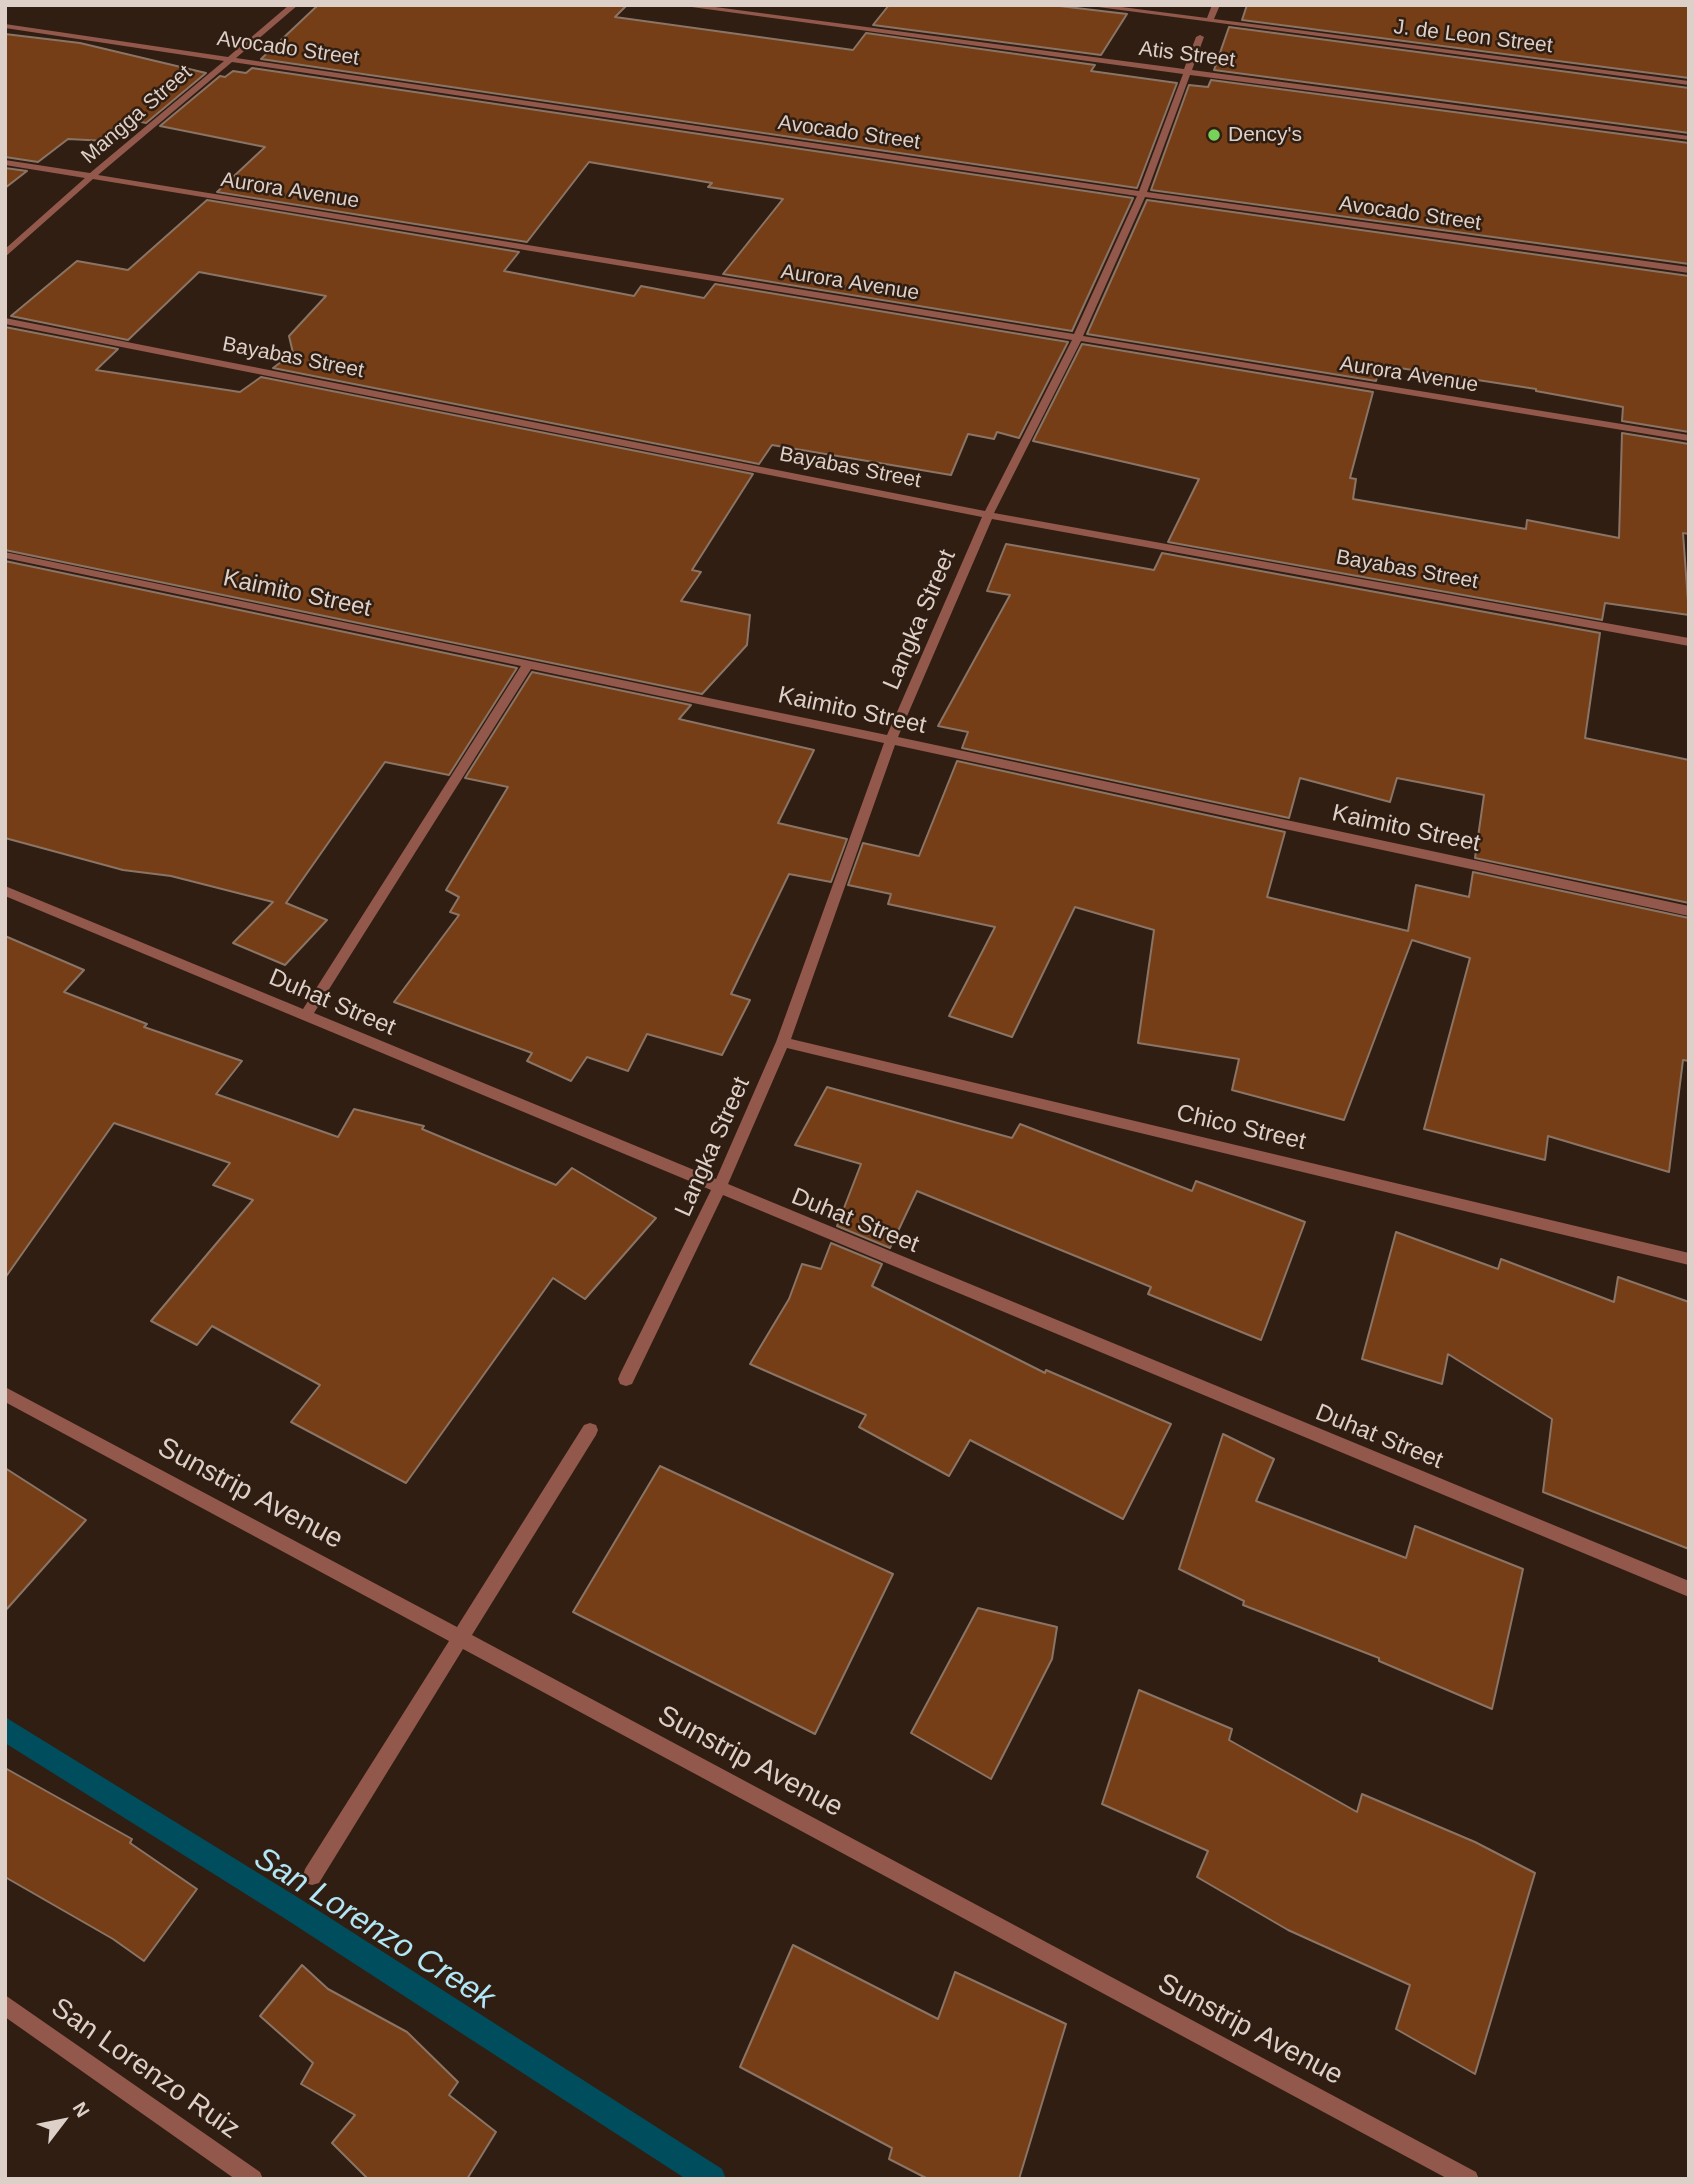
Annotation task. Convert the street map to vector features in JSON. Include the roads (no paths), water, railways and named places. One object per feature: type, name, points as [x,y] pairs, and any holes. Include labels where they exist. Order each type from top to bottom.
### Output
[{"type":"street","name":"Mangga Street","points":[[5,254],[294,5]]},
{"type":"street","name":"Atis Street","points":[[681,5],[1689,138]]},
{"type":"street","name":"J. de Leon Street","points":[[1087,5],[1689,83]]},
{"type":"street","points":[[1210,20],[1216,5]]},
{"type":"street","name":"Avocado Street","points":[[5,26],[1142,194],[1689,270]]},
{"type":"street","name":"Langka Street","points":[[626,1379],[719,1189],[783,1042],[891,740],[988,515],[1077,339],[1142,194],[1200,37]]},
{"type":"street","name":"Aurora Avenue","points":[[5,162],[1689,438]]},
{"type":"street","name":"Bayabas Street","points":[[5,321],[988,515],[1689,642]]},
{"type":"street","name":"Kaimito Street","points":[[5,555],[891,740],[1689,911]]},
{"type":"street","points":[[305,1017],[528,664]]},
{"type":"street","name":"Duhat Street","points":[[5,891],[1689,1590]]},
{"type":"street","name":"Chico Street","points":[[783,1042],[1689,1259]]},
{"type":"street","name":"Sunstrip Avenue","points":[[5,1394],[1469,2179]]},
{"type":"street","points":[[312,1876],[590,1430]]},
{"type":"street","name":"San Lorenzo Ruiz","points":[[5,2005],[253,2179]]},
{"type":"waterway","name":"San Lorenzo Creek","points":[[5,1729],[293,1909],[712,2179]]},
{"type":"place","name":"Dency's","points":[[1214,135]]}]
